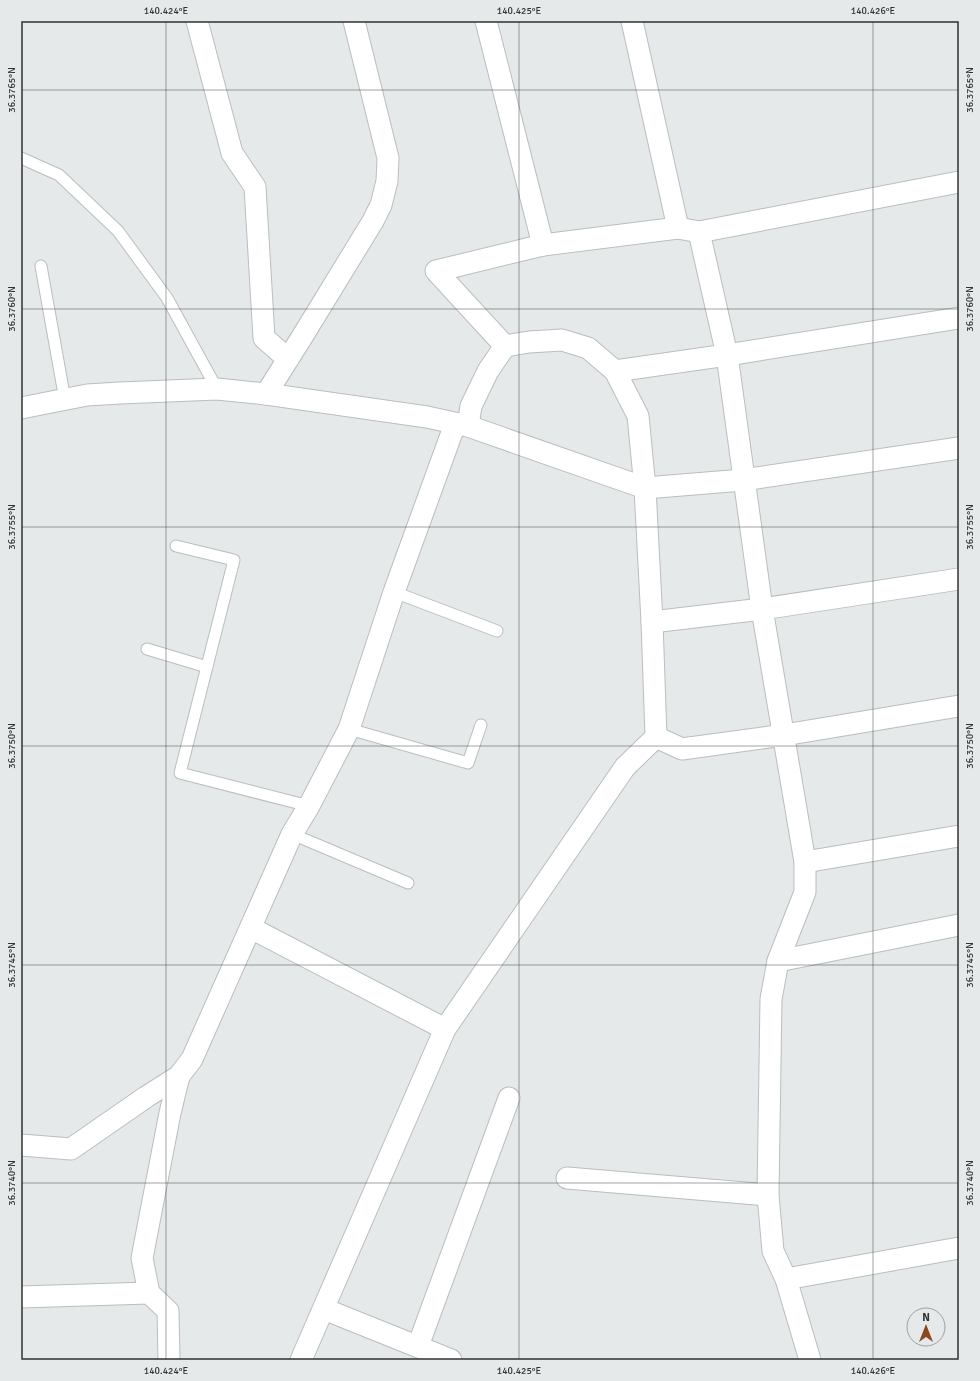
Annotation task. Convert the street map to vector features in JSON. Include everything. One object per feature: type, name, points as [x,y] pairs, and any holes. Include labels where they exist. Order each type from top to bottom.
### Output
[{"type":"street","points":[[197,21],[232,153],[255,187],[264,338],[288,359]]},
{"type":"street","points":[[266,394],[373,221],[381,205],[387,181],[388,158],[354,21]]},
{"type":"street","points":[[486,21],[543,245]]},
{"type":"street","points":[[632,21],[678,228]]},
{"type":"street","points":[[505,346],[436,270],[543,245],[678,228],[699,232],[959,182]]},
{"type":"street","points":[[699,232],[727,355],[743,480],[762,609],[805,862],[804,892],[778,961],[771,999],[768,1195],[773,1251],[786,1279],[810,1360]]},
{"type":"street","points":[[615,371],[727,355],[959,318]]},
{"type":"street","points":[[21,1145],[71,1149],[179,1076],[192,1060],[292,834],[309,806],[349,729],[394,592],[462,425],[488,371],[505,346],[529,342],[562,340],[588,348],[615,371],[638,416],[645,488],[656,737],[625,767],[445,1029],[301,1360]]},
{"type":"street","points":[[21,408],[93,395],[218,390],[266,394],[427,417],[462,425],[645,488],[743,480],[959,448]]},
{"type":"street","points":[[652,622],[762,609],[959,579]]},
{"type":"street","points":[[656,737],[682,748],[784,734],[959,706]]},
{"type":"street","points":[[805,862],[959,836]]},
{"type":"street","points":[[778,961],[959,925]]},
{"type":"street","points":[[251,928],[445,1029]]},
{"type":"street","points":[[170,1360],[168,1311],[149,1293],[142,1258],[170,1113],[179,1076]]},
{"type":"street","points":[[418,1346],[509,1098]]},
{"type":"street","points":[[567,1178],[768,1195]]},
{"type":"street","points":[[786,1279],[959,1248]]},
{"type":"street","points":[[21,1297],[149,1293]]},
{"type":"street","points":[[324,1309],[451,1360]]},
{"type":"lane","points":[[21,158],[59,175],[118,231],[166,298],[218,390]]},
{"type":"lane","points":[[41,266],[65,400]]},
{"type":"lane","points":[[176,546],[234,560],[180,774],[309,806]]},
{"type":"lane","points":[[394,592],[497,631]]},
{"type":"lane","points":[[147,649],[207,667]]},
{"type":"lane","points":[[349,729],[468,763],[481,725]]},
{"type":"lane","points":[[292,834],[408,883]]}]
